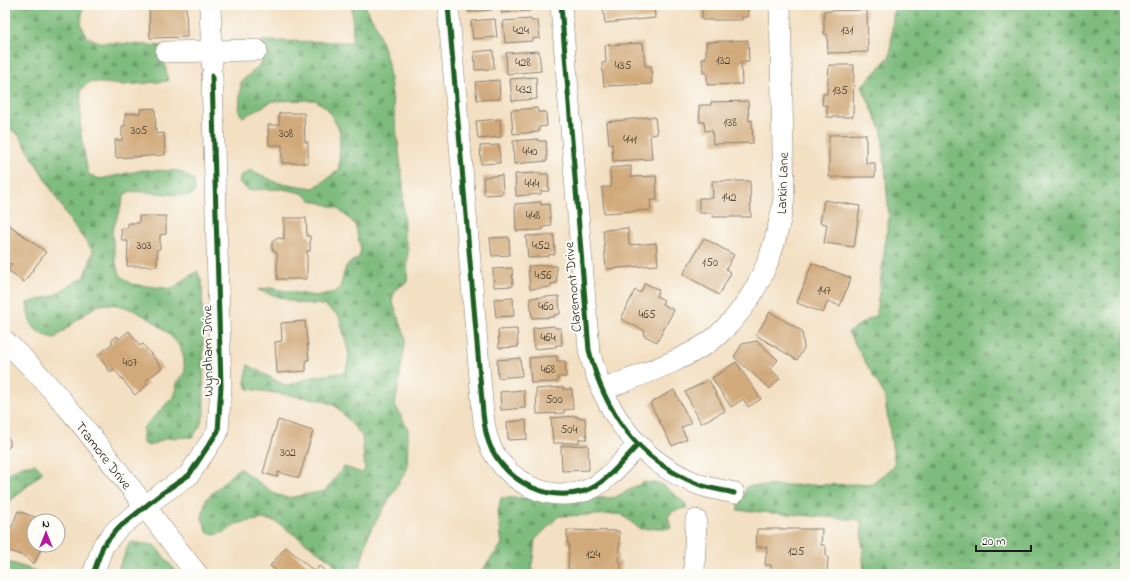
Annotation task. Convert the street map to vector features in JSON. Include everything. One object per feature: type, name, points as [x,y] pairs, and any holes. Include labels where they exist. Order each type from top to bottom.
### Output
[{"type":"street","name":"Wyndham Drive","points":[[93,574],[103,546],[117,529],[189,474],[218,431],[221,386],[210,5]]},
{"type":"street","points":[[448,5],[483,412],[485,430],[491,448],[503,466],[518,481],[531,488],[544,492],[570,493],[586,490],[600,482],[638,445]]},
{"type":"street","name":"Claremont Drive","points":[[561,5],[589,350],[594,369],[602,390],[620,424],[638,445],[660,464],[699,485],[734,493]]},
{"type":"street","name":"Larkin Lane","points":[[602,390],[687,354],[717,336],[744,307],[762,278],[780,227],[784,198],[780,5]]},
{"type":"street","points":[[166,52],[212,64],[257,50]]},
{"type":"street","name":"Tramore Drive","points":[[5,341],[30,364],[146,506],[197,574]]},
{"type":"street","points":[[694,574],[696,520]]},
{"type":"green space","points":[[5,5],[83,5],[81,24],[86,36],[98,42],[162,46],[168,81],[124,85],[90,82],[81,89],[80,129],[88,174],[100,179],[143,170],[179,171],[194,180],[195,192],[191,196],[131,191],[125,194],[112,232],[116,265],[121,276],[131,284],[171,289],[197,271],[202,282],[204,414],[200,426],[193,437],[167,438],[149,446],[143,443],[143,428],[175,395],[177,382],[185,372],[182,351],[168,333],[157,324],[132,310],[107,304],[93,308],[55,338],[37,331],[31,322],[27,303],[52,296],[85,277],[93,251],[71,222],[18,134],[5,126]]},
{"type":"green space","points":[[352,5],[367,5],[366,9],[376,25],[388,63],[403,184],[404,236],[408,249],[407,282],[396,289],[392,300],[406,339],[395,405],[408,429],[407,469],[369,533],[358,574],[338,574],[333,562],[275,521],[262,519],[235,524],[226,532],[213,535],[208,533],[202,518],[206,499],[239,468],[275,494],[287,498],[325,491],[344,467],[363,473],[365,468],[362,436],[336,406],[322,400],[248,389],[245,383],[248,365],[286,386],[313,377],[346,372],[349,354],[339,316],[324,305],[298,303],[258,290],[270,288],[315,296],[335,292],[340,288],[346,266],[359,257],[361,250],[355,224],[337,208],[311,200],[302,193],[283,189],[248,190],[239,182],[240,176],[251,170],[278,183],[314,188],[339,170],[340,131],[327,108],[315,100],[273,101],[243,117],[239,112],[241,82],[262,63],[262,41],[353,42]]},
{"type":"green space","points":[[894,5],[1125,5],[1125,574],[864,574],[861,520],[737,510],[747,486],[871,484],[895,465],[884,394],[848,332],[876,315],[889,216],[882,132],[862,86],[890,56]]},
{"type":"green space","points":[[35,464],[43,472],[5,506],[5,476],[21,466]]},
{"type":"green space","points":[[644,482],[662,484],[686,504],[686,508],[673,511],[668,517],[671,528],[640,529],[621,514],[559,516],[535,540],[532,567],[535,574],[479,574],[502,544],[498,512],[501,498],[614,498]]},
{"type":"green space","points":[[130,542],[154,545],[178,574],[116,574]]},
{"type":"green space","points":[[5,561],[45,574],[5,574]]},
{"type":"building","points":[[186,5],[187,37],[150,38],[149,6]]},
{"type":"building","points":[[467,5],[491,5],[492,10],[468,12]]},
{"type":"building","points":[[501,5],[536,5],[536,7],[530,7],[530,11],[502,13]]},
{"type":"building","points":[[603,5],[654,5],[655,18],[605,23]]},
{"type":"building","points":[[702,5],[748,5],[748,17],[742,17],[742,20],[702,20]]},
{"type":"building","points":[[867,10],[868,52],[828,53],[827,34],[824,34],[824,11]]},
{"type":"building","points":[[495,19],[497,37],[473,39],[471,21]]},
{"type":"building","points":[[531,19],[531,21],[538,21],[540,38],[532,39],[532,41],[505,43],[503,21]]},
{"type":"building","points":[[748,40],[749,62],[741,62],[742,84],[707,85],[707,73],[703,73],[702,58],[706,58],[706,42]]},
{"type":"building","points":[[643,43],[645,66],[651,66],[652,84],[604,86],[602,63],[606,63],[605,45]]},
{"type":"building","points":[[493,50],[494,69],[475,70],[474,52]]},
{"type":"building","points":[[539,51],[541,71],[507,74],[506,53]]},
{"type":"building","points":[[829,65],[854,65],[853,117],[827,117],[827,105],[822,105],[823,94],[827,94]]},
{"type":"building","points":[[536,77],[537,99],[512,101],[510,79]]},
{"type":"building","points":[[499,80],[500,99],[477,100],[475,82]]},
{"type":"building","points":[[748,101],[749,121],[752,120],[753,143],[713,144],[712,130],[705,131],[704,122],[700,122],[699,105],[711,105],[711,102]]},
{"type":"building","points":[[155,108],[156,134],[164,133],[165,155],[116,158],[115,140],[122,140],[122,126],[125,126],[125,114],[140,113],[140,109]]},
{"type":"building","points":[[537,108],[538,112],[546,112],[547,126],[539,127],[539,132],[513,134],[511,110]]},
{"type":"building","points":[[279,113],[304,113],[305,142],[308,142],[308,163],[282,163],[282,145],[269,145],[268,125],[279,125]]},
{"type":"building","points":[[655,117],[657,134],[650,135],[652,159],[613,161],[612,144],[609,144],[607,122]]},
{"type":"building","points":[[500,119],[501,137],[478,139],[476,121]]},
{"type":"building","points":[[866,134],[866,163],[875,163],[875,177],[829,177],[829,135]]},
{"type":"building","points":[[538,139],[538,141],[546,141],[547,161],[514,164],[513,141]]},
{"type":"building","points":[[499,145],[500,163],[481,164],[480,146]]},
{"type":"building","points":[[631,166],[631,177],[656,176],[657,200],[650,200],[651,210],[604,213],[602,187],[611,187],[610,168]]},
{"type":"building","points":[[515,174],[548,174],[549,191],[541,191],[541,194],[516,196]]},
{"type":"building","points":[[502,175],[503,194],[484,195],[483,177]]},
{"type":"building","points":[[712,181],[750,181],[751,217],[713,217],[713,213],[699,213],[699,198],[713,198]]},
{"type":"building","points":[[824,200],[860,206],[854,247],[824,243],[827,224],[820,223]]},
{"type":"building","points":[[541,202],[541,205],[549,204],[551,226],[543,227],[543,230],[516,231],[515,204]]},
{"type":"building","points":[[139,216],[166,216],[166,234],[160,235],[160,249],[157,249],[157,266],[127,266],[128,241],[122,241],[121,228],[128,228],[128,223],[139,223]]},
{"type":"building","points":[[284,218],[306,218],[307,236],[310,236],[310,251],[307,251],[307,279],[277,279],[277,253],[272,249],[272,242],[278,238],[284,239]]},
{"type":"building","points":[[5,224],[7,226],[8,224],[46,252],[24,282],[8,270],[12,264],[5,263]]},
{"type":"building","points":[[628,228],[629,245],[656,243],[658,265],[606,269],[603,230]]},
{"type":"building","points":[[554,235],[555,254],[528,258],[526,236]]},
{"type":"building","points":[[509,237],[510,255],[492,256],[490,238]]},
{"type":"building","points":[[704,238],[734,255],[726,269],[731,273],[719,295],[683,274]]},
{"type":"building","points":[[812,263],[851,278],[840,306],[828,301],[823,313],[797,303]]},
{"type":"building","points":[[528,266],[556,266],[557,283],[551,284],[551,287],[530,289]]},
{"type":"building","points":[[512,268],[513,286],[494,287],[493,269]]},
{"type":"building","points":[[645,283],[659,290],[656,296],[664,300],[662,304],[674,310],[657,342],[643,335],[645,331],[621,319],[635,290],[640,293]]},
{"type":"building","points":[[559,296],[560,314],[554,315],[554,317],[532,318],[530,298]]},
{"type":"building","points":[[513,298],[514,316],[496,317],[494,299]]},
{"type":"building","points":[[770,312],[802,331],[804,348],[797,360],[756,335]]},
{"type":"building","points":[[305,321],[309,360],[306,360],[306,371],[277,373],[275,342],[282,341],[281,323]]},
{"type":"building","points":[[554,326],[555,328],[561,328],[562,345],[534,349],[533,328]]},
{"type":"building","points":[[517,329],[518,347],[499,348],[498,330]]},
{"type":"building","points":[[129,331],[140,346],[143,344],[162,368],[145,381],[148,384],[135,395],[114,369],[110,372],[98,355],[113,343],[111,341],[117,336],[119,339]]},
{"type":"building","points":[[757,341],[778,360],[770,369],[780,378],[770,389],[734,357],[742,344]]},
{"type":"building","points":[[557,356],[557,361],[565,361],[566,377],[558,377],[558,382],[531,383],[529,358]]},
{"type":"building","points":[[520,358],[522,376],[498,378],[497,360]]},
{"type":"building","points":[[736,362],[761,399],[748,407],[743,399],[731,407],[712,378]]},
{"type":"building","points":[[709,380],[725,411],[701,423],[685,392]]},
{"type":"building","points":[[563,387],[563,389],[572,389],[573,409],[564,410],[564,413],[537,414],[536,389]]},
{"type":"building","points":[[524,390],[525,408],[501,410],[500,392]]},
{"type":"building","points":[[674,390],[691,423],[681,428],[687,439],[672,446],[650,403]]},
{"type":"building","points":[[577,416],[577,418],[585,418],[587,439],[579,439],[579,443],[553,443],[551,418]]},
{"type":"building","points":[[278,420],[313,431],[299,478],[278,472],[277,477],[263,473]]},
{"type":"building","points":[[526,420],[527,439],[508,440],[507,422]]},
{"type":"building","points":[[5,435],[10,440],[10,446],[5,451]]},
{"type":"building","points":[[588,445],[589,470],[562,471],[561,446]]},
{"type":"building","points":[[18,511],[26,514],[26,553],[39,553],[34,564],[26,557],[5,549],[5,535],[9,525],[12,527]]},
{"type":"building","points":[[757,529],[822,529],[821,545],[826,547],[826,555],[828,558],[827,573],[771,574],[771,565],[765,565],[767,547],[756,547]]},
{"type":"building","points":[[567,530],[619,531],[620,546],[618,562],[621,562],[621,574],[568,574],[569,543],[567,543]]},
{"type":"building","points":[[286,547],[315,572],[319,566],[329,574],[280,574],[270,566]]},
{"type":"cycle path","points":[[448,5],[483,413],[491,448],[508,471],[530,487],[557,494],[571,494],[593,488],[600,483],[614,471],[638,445]]},
{"type":"cycle path","points":[[561,5],[589,350],[596,372],[614,413],[641,448],[658,462],[677,474],[702,486],[734,493]]},
{"type":"cycle path","points":[[93,574],[103,546],[117,529],[161,494],[189,475],[218,431],[221,386],[212,76]]}]
